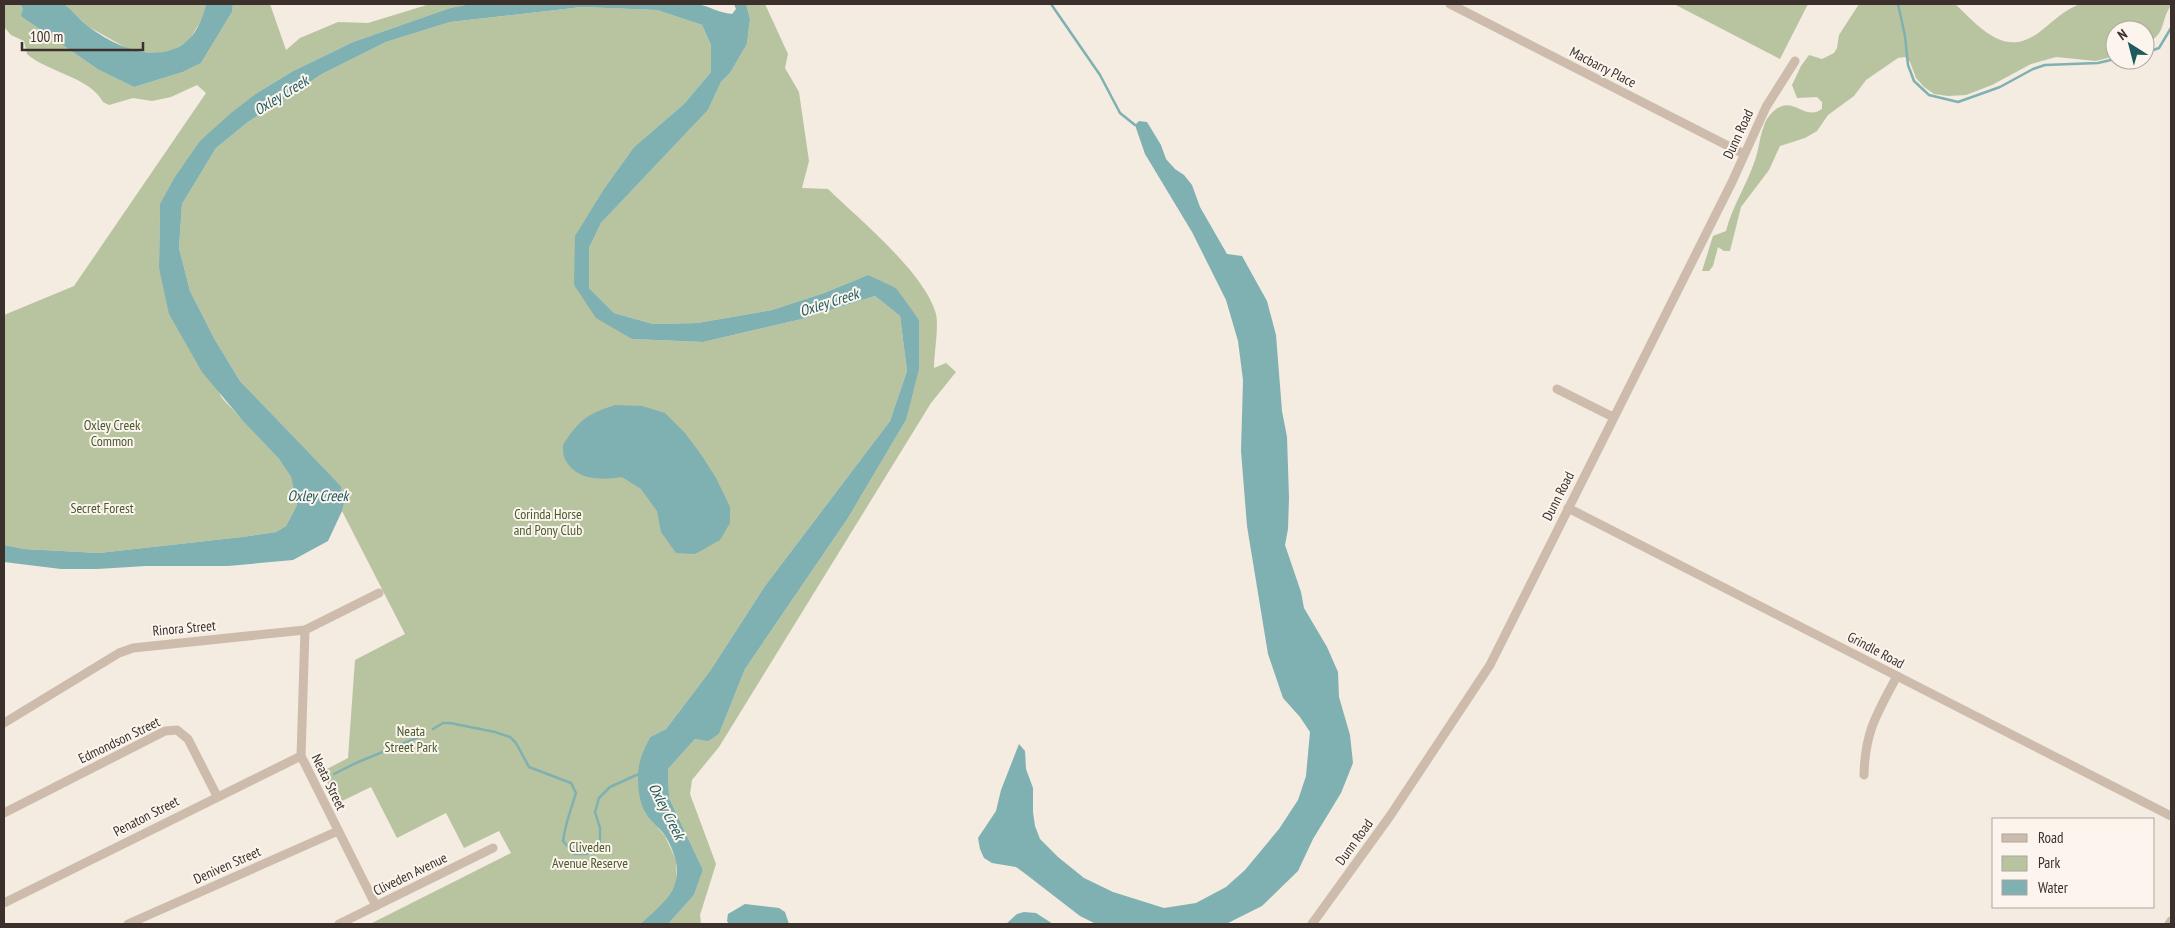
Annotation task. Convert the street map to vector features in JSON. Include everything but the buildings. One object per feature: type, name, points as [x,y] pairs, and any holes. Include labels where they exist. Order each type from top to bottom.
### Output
[{"type":"street","name":"Macbarry Place","points":[[1450,4],[1744,154]]},
{"type":"street","name":"Dunn Road","points":[[1312,924],[1390,816],[1480,682],[1770,100],[1795,61]]},
{"type":"street","points":[[1557,389],[1613,416]]},
{"type":"street","name":"Grindle Road","points":[[1568,508],[2171,816]]},
{"type":"street","name":"Rinora Street","points":[[4,723],[119,653],[133,648],[305,630],[379,593]]},
{"type":"street","name":"Neata Street","points":[[305,630],[301,756],[376,906]]},
{"type":"street","points":[[1864,775],[1867,738],[1897,676]]},
{"type":"street","name":"Edmondson Street","points":[[4,813],[165,731],[177,730],[188,739],[217,796]]},
{"type":"street","name":"Penaton Street","points":[[4,903],[301,756]]},
{"type":"street","name":"Deniven Street","points":[[128,924],[338,831]]},
{"type":"street","name":"Cliveden Avenue","points":[[339,924],[493,848]]},
{"type":"green space","name":"Oxley Creek Common","points":[[4,4],[20,4],[23,9],[22,16],[99,70],[134,87],[183,72],[201,63],[232,12],[233,4],[270,4],[286,50],[300,38],[338,22],[368,23],[430,4],[471,4],[450,8],[353,42],[293,71],[257,93],[160,204],[159,268],[164,285],[222,398],[279,459],[291,477],[297,505],[286,526],[276,532],[99,553],[24,549],[4,545],[4,315],[74,286],[206,93],[197,85],[171,97],[152,101],[133,98],[109,105],[103,102],[97,93],[88,86],[45,66],[27,54],[24,41],[11,35],[4,27]]},
{"type":"green space","points":[[64,4],[206,4],[203,18],[189,40],[174,50],[163,54],[130,50],[89,27]]},
{"type":"green space","points":[[746,4],[765,4],[788,54],[785,68],[799,92],[809,161],[802,188],[828,189],[890,247],[905,264],[919,281],[936,314],[934,368],[946,363],[956,372],[931,403],[719,747],[692,780],[690,794],[716,864],[700,915],[701,924],[668,924],[694,895],[703,870],[669,798],[668,769],[695,739],[708,740],[719,734],[745,669],[848,518],[906,420],[919,320],[868,275],[824,293],[772,310],[697,323],[653,324],[614,313],[589,288],[589,248],[601,223],[708,110],[721,82],[730,73],[747,44],[750,19]]},
{"type":"green space","points":[[1674,4],[1808,4],[1780,59]]},
{"type":"green space","points":[[1859,4],[1955,4],[1985,31],[1995,38],[2006,42],[2029,39],[2064,12],[2080,4],[2171,5],[2160,32],[2155,38],[2155,20],[2105,20],[2105,59],[2096,61],[2056,57],[2031,64],[1992,85],[1966,95],[1948,96],[1934,94],[1916,78],[1910,62],[1905,57],[1898,58],[1866,80],[1854,96],[1828,115],[1817,131],[1805,138],[1780,146],[1769,170],[1741,207],[1730,251],[1724,251],[1718,247],[1713,266],[1709,271],[1702,271],[1713,236],[1726,231],[1754,163],[1762,131],[1768,117],[1779,107],[1787,105],[1806,112],[1817,112],[1822,109],[1822,102],[1817,97],[1797,98],[1792,85],[1801,66],[1809,55],[1822,59],[1834,53],[1837,48],[1839,35]]},
{"type":"green space","points":[[582,7],[657,10],[702,25],[711,45],[711,72],[684,104],[634,147],[606,186],[574,285],[632,339],[703,342],[802,319],[875,296],[900,316],[907,371],[890,421],[765,586],[710,671],[666,729],[650,737],[640,761],[645,813],[665,836],[676,860],[677,882],[664,904],[640,924],[370,924],[511,853],[499,831],[464,848],[446,813],[397,838],[371,787],[338,803],[324,776],[327,769],[348,758],[355,660],[405,634],[342,511],[344,504],[341,486],[240,381],[215,340],[190,291],[179,248],[182,204],[216,148],[248,122],[322,74],[386,42],[450,22]]},
{"type":"water","points":[[20,4],[64,4],[89,27],[106,38],[124,47],[142,52],[159,53],[174,49],[188,40],[199,25],[206,4],[233,4],[232,12],[201,63],[183,72],[134,87],[99,70],[21,16],[23,9]]},
{"type":"water","name":"Oxley Creek","points":[[471,4],[697,4],[732,14],[736,9],[734,4],[746,4],[750,19],[747,44],[730,73],[721,82],[708,110],[601,223],[589,248],[589,288],[614,313],[653,324],[697,323],[772,310],[824,293],[868,275],[896,288],[919,320],[919,369],[906,420],[848,518],[745,669],[719,734],[708,741],[695,739],[668,769],[669,798],[703,870],[694,895],[668,924],[640,924],[669,896],[677,876],[677,865],[666,837],[646,814],[641,802],[638,774],[643,752],[650,737],[666,729],[710,671],[765,586],[890,421],[907,371],[900,316],[875,296],[802,319],[703,342],[632,339],[596,318],[574,285],[575,236],[606,186],[634,147],[684,104],[711,72],[711,45],[702,25],[657,10],[582,7],[450,22],[386,42],[322,74],[248,122],[216,148],[182,204],[179,248],[190,291],[215,340],[240,381],[341,486],[344,504],[328,541],[293,560],[228,566],[61,569],[4,562],[4,545],[24,549],[99,553],[242,537],[276,532],[286,526],[297,505],[291,477],[279,459],[243,421],[202,372],[169,314],[159,268],[160,204],[175,177],[200,141],[257,93],[293,71],[353,42],[450,8]]},
{"type":"water","points":[[1139,121],[1147,122],[1161,145],[1166,159],[1192,185],[1200,207],[1227,254],[1242,256],[1267,301],[1276,335],[1282,411],[1287,437],[1289,498],[1288,529],[1285,545],[1301,592],[1304,608],[1327,647],[1338,672],[1339,697],[1350,735],[1353,763],[1341,793],[1313,839],[1298,871],[1262,906],[1226,924],[1096,924],[1080,916],[1016,867],[992,863],[984,858],[978,838],[996,811],[1001,790],[1019,744],[1025,751],[1026,769],[1033,788],[1035,826],[1040,839],[1058,857],[1084,878],[1113,892],[1164,908],[1196,903],[1226,887],[1245,870],[1279,829],[1298,800],[1306,776],[1310,732],[1283,698],[1268,654],[1247,526],[1241,451],[1243,380],[1238,341],[1226,300],[1192,232],[1145,154],[1135,125]]},
{"type":"water","points":[[615,405],[642,406],[665,413],[685,433],[716,478],[730,507],[730,523],[720,540],[695,554],[676,553],[661,532],[657,511],[641,489],[622,477],[591,478],[571,468],[565,459],[563,451],[563,445],[569,436],[584,419]]},
{"type":"water","points":[[745,904],[779,908],[785,912],[789,924],[729,924],[727,921],[728,914]]},
{"type":"water","points":[[1024,912],[1036,913],[1053,924],[1006,924],[1017,914]]},
{"type":"waterway","points":[[1051,4],[1100,75],[1120,113],[1135,125]]},
{"type":"waterway","points":[[1898,4],[1905,36],[1908,65],[1914,81],[1929,95],[1958,102],[2000,87],[2033,69],[2045,65],[2105,61]]},
{"type":"waterway","points":[[2155,49],[2159,48],[2171,28]]},
{"type":"waterway","points":[[433,729],[443,723],[450,723],[510,737],[516,743],[529,767],[571,783],[576,793],[563,841],[574,854],[587,854],[600,844],[600,828],[595,812],[599,798],[610,787],[641,773]]},
{"type":"waterway","points":[[334,774],[426,734]]},
{"type":"park label","name":"Secret Forest","points":[[102,508]]},
{"type":"park label","name":"Corinda Horse and Pony Club","points":[[548,522]]},
{"type":"park label","name":"Neata Street Park","points":[[411,740]]},
{"type":"park label","name":"Cliveden Avenue Reserve","points":[[590,856]]}]
